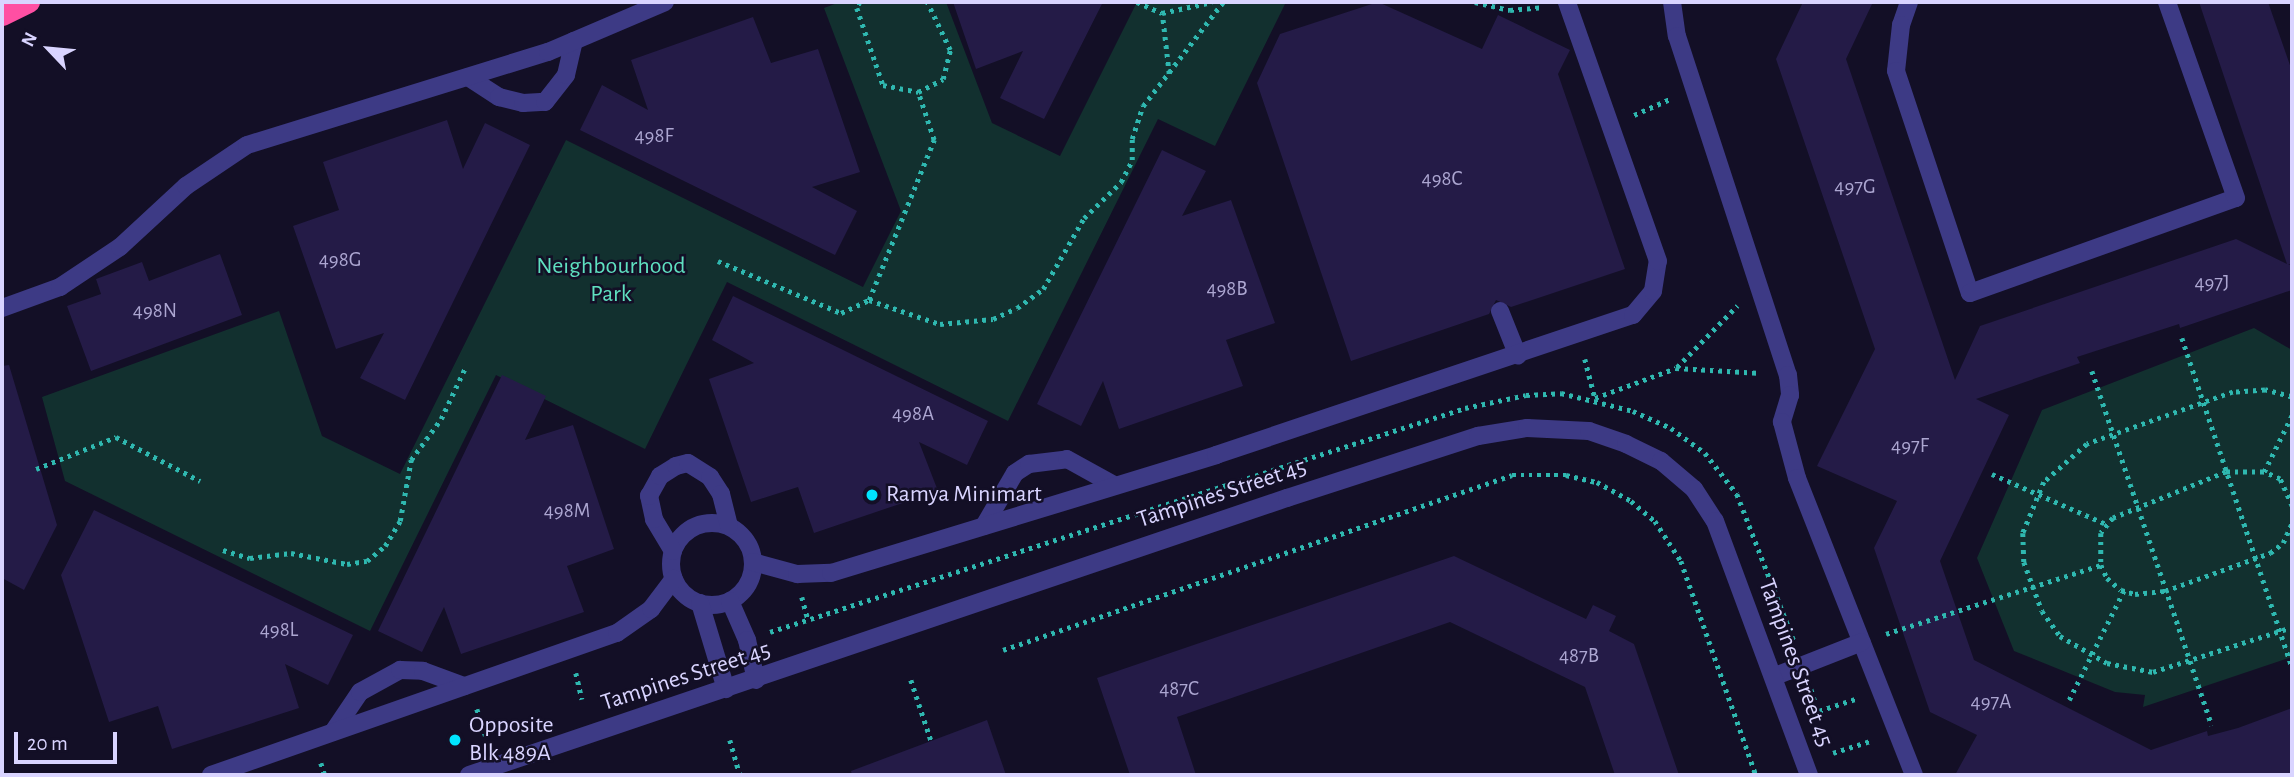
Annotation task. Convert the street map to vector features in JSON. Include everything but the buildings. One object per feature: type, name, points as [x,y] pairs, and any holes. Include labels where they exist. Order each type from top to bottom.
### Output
[{"type":"highway","points":[[2,15],[29,2]]},
{"type":"street","points":[[2,308],[60,288],[120,247],[186,186],[247,145],[468,77],[574,41],[665,2]]},
{"type":"street","points":[[753,562],[817,576],[1319,422],[1633,315],[1653,291],[1658,261],[1567,2]]},
{"type":"street","points":[[1672,2],[1671,16],[1788,374],[1790,395],[1782,422],[1788,451],[1914,775]]},
{"type":"street","points":[[1909,2],[1901,25],[1896,71],[1970,293],[2236,198],[2167,2]]},
{"type":"street","points":[[468,77],[499,97],[523,103],[545,102],[566,75],[574,41]]},
{"type":"street","points":[[1500,311],[1518,356]]},
{"type":"street","name":"Tampines Street 45","points":[[469,775],[1478,436],[1527,428],[1589,431],[1626,444],[1661,461],[1694,489],[1715,521],[1775,676],[1809,775]]},
{"type":"street","points":[[984,526],[1015,472],[1029,464],[1068,459],[1114,485]]},
{"type":"street","points":[[673,551],[695,526],[729,526],[747,540],[753,562],[751,578],[730,601],[700,603],[684,594],[674,579],[673,551],[654,519],[649,496],[660,476],[676,466],[688,463],[710,477],[721,494],[729,526]]},
{"type":"street","points":[[211,775],[624,629],[651,609],[674,579]]},
{"type":"street","points":[[730,601],[747,640],[756,680]]},
{"type":"street","points":[[700,603],[726,689]]},
{"type":"street","points":[[1775,676],[1862,642]]},
{"type":"street","points":[[333,732],[360,692],[400,670],[424,671],[464,686]]},
{"type":"path","points":[[860,2],[857,8],[883,85],[918,92],[943,79],[950,50],[927,2]]},
{"type":"path","points":[[1137,2],[1162,13],[1212,2]]},
{"type":"path","points":[[869,300],[940,324],[993,318],[1043,289],[1084,218],[1121,181],[1132,160],[1140,113],[1223,2]]},
{"type":"path","points":[[1475,2],[1510,10],[1548,5]]},
{"type":"path","points":[[1162,13],[1170,75]]},
{"type":"path","points":[[1633,116],[1695,89]]},
{"type":"path","points":[[718,261],[841,313],[869,300],[934,140],[918,92]]},
{"type":"path","points":[[1676,368],[1758,286]]},
{"type":"path","points":[[1578,334],[1595,398],[1676,368],[1788,374]]},
{"type":"path","points":[[2182,338],[2292,666]]},
{"type":"path","points":[[223,550],[250,558],[290,552],[347,564],[367,561],[385,546],[400,521],[411,460],[441,419],[466,366]]},
{"type":"path","points":[[2092,371],[2211,725]]},
{"type":"path","points":[[2292,397],[2264,390],[2202,400],[2113,432],[2062,461],[2037,495],[2023,533],[2030,586],[2060,636],[2091,657],[2153,673],[2292,627]]},
{"type":"path","points":[[2264,472],[2292,415]]},
{"type":"path","points":[[1319,422],[1335,483]]},
{"type":"path","points":[[36,469],[116,437],[201,481]]},
{"type":"path","points":[[2292,506],[2292,497],[2280,479],[2264,472],[2226,472],[2138,505],[2106,524],[2099,550],[2107,578],[2124,590],[2134,594],[2165,591],[2270,554],[2291,533],[2292,523]]},
{"type":"path","points":[[1992,474],[2106,524]]},
{"type":"path","points":[[1003,650],[1512,475],[1566,475],[1597,482],[1631,501],[1655,520],[1674,551],[1756,775]]},
{"type":"path","points":[[1862,642],[2102,565]]},
{"type":"path","points":[[2069,700],[2124,590]]},
{"type":"path","points":[[806,613],[808,620]]},
{"type":"path","points":[[911,680],[932,743]]},
{"type":"path","points":[[1819,710],[1881,690]]},
{"type":"path","points":[[1833,753],[1897,733]]},
{"type":"path","points":[[730,740],[740,775]]},
{"type":"green space","name":"Neighbourhood Park","points":[[840,2],[946,2],[992,123],[1060,156],[1137,2],[1286,2],[1215,146],[1158,119],[1008,421],[727,282],[645,449],[496,375],[370,631],[65,481],[42,397],[279,311],[322,436],[400,474],[566,140],[863,287],[901,211],[824,8]]},
{"type":"green space","points":[[2254,328],[2292,350],[2292,657],[2143,707],[2145,695],[2115,692],[2014,651],[1977,558],[2042,410]]},
{"type":"place","name":"Ramya Minimart","points":[[872,495]]},
{"type":"place","name":"Opposite Blk 489A","points":[[455,740]]}]
